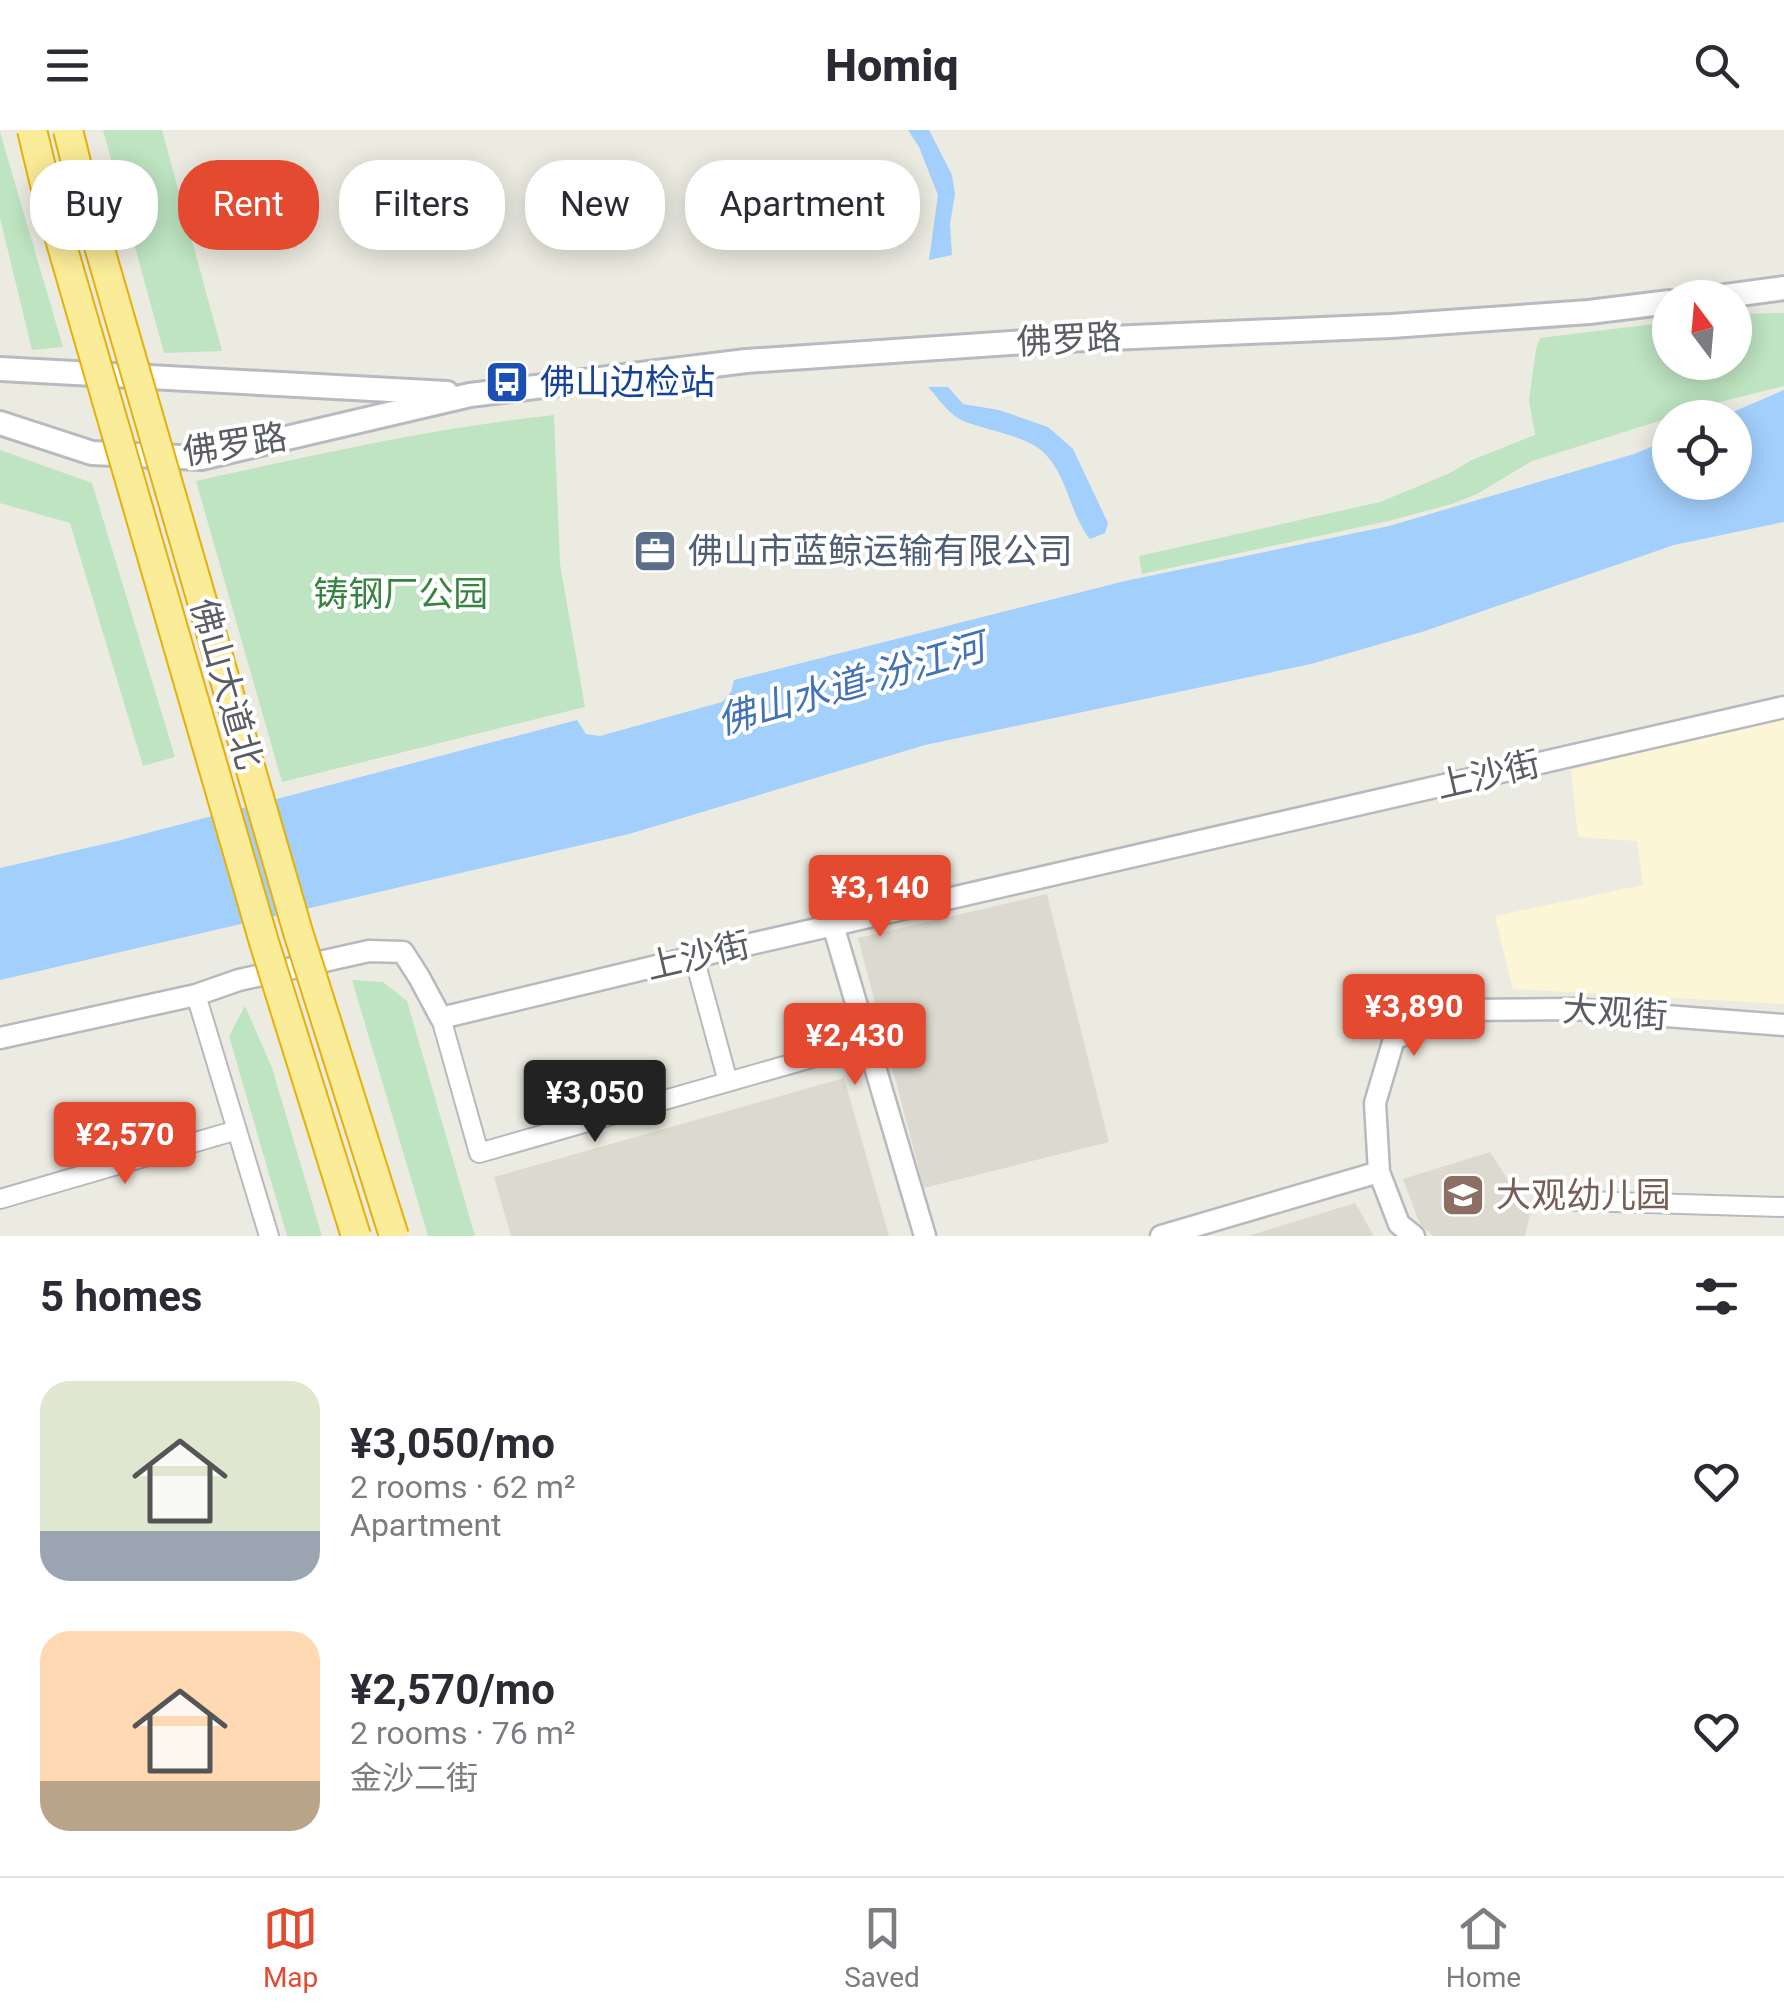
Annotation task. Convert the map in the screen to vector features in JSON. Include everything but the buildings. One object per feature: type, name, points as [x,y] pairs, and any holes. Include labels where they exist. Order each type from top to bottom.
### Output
[{"type":"highway","name":"佛山大道北","points":[[32,130],[49,201],[264,942],[356,1236]]},
{"type":"highway","name":"佛山大道北","points":[[68,130],[298,932],[394,1236]]},
{"type":"main road","points":[[1752,292],[1784,288]]},
{"type":"main road","name":"佛罗路","points":[[0,423],[92,453],[201,458],[470,395],[746,361],[1041,341],[1411,324],[1652,304]]},
{"type":"main road","name":"佛罗路","points":[[0,369],[470,395]]},
{"type":"street","name":"上沙街","points":[[441,1018],[1784,707]]},
{"type":"street","points":[[833,925],[924,1236]]},
{"type":"street","points":[[0,1038],[369,951],[403,952],[441,1018],[479,1152],[868,1042]]},
{"type":"street","points":[[694,957],[728,1082]]},
{"type":"street","points":[[196,994],[269,1236]]},
{"type":"street","name":"大观街","points":[[1414,1236],[1400,1224],[1379,1172],[1375,1103],[1394,1039],[1459,1010],[1574,1009],[1784,1025]]},
{"type":"street","points":[[0,1198],[237,1130]]},
{"type":"street","points":[[1161,1236],[1379,1172]]},
{"type":"street","points":[[1548,1200],[1784,1207]]},
{"type":"shaded area","points":[[1784,717],[1784,1004],[1513,989],[1495,916],[1643,885],[1637,841],[1578,837],[1571,770]]},
{"type":"shaded area","points":[[1047,894],[1109,1142],[924,1188],[858,938]]},
{"type":"shaded area","points":[[844,1078],[889,1236],[511,1236],[494,1177]]},
{"type":"shaded area","name":"大观幼儿园","points":[[1490,1152],[1530,1214],[1525,1236],[1433,1236],[1420,1224],[1403,1179]]},
{"type":"shaded area","points":[[1355,1203],[1374,1236],[1248,1236]]},
{"type":"green space","points":[[103,130],[162,130],[178,189],[178,250],[195,250],[222,351],[164,353],[136,250],[158,250],[158,160],[111,160]]},
{"type":"green space","points":[[0,132],[30,234],[30,250],[35,250],[63,347],[32,350],[0,218]]},
{"type":"green space","points":[[1784,313],[1784,386],[1728,400],[1652,400],[1652,423],[1532,461],[1477,494],[1452,504],[1142,574],[1139,556],[1380,502],[1535,435],[1529,400],[1540,338],[1652,324],[1652,380],[1752,380],[1752,314]]},
{"type":"green space","name":"铸钢厂公园","points":[[554,415],[560,564],[585,707],[282,782],[196,481],[419,435]]},
{"type":"green space","points":[[0,450],[92,483],[175,757],[143,766],[70,523],[0,503]]},
{"type":"green space","points":[[352,980],[383,982],[407,1001],[475,1236],[428,1236]]},
{"type":"green space","points":[[245,1006],[272,1068],[322,1236],[287,1236],[229,1036]]},
{"type":"water","points":[[908,130],[929,130],[952,175],[952,255],[929,260],[938,195]]},
{"type":"water","points":[[928,387],[948,387],[963,404],[999,410],[1048,427],[1073,449],[1108,523],[1105,533],[1090,539],[1054,465],[1039,449],[961,420]]},
{"type":"water","name":"佛山水道-汾江河","points":[[1784,390],[1784,522],[1674,545],[1425,631],[1311,664],[925,745],[629,834],[0,980],[0,868],[577,720],[586,734],[600,736],[722,702],[731,692],[734,680],[1125,581],[1389,526],[1652,446],[1652,500],[1752,500],[1752,404]]},
{"type":"place","name":"佛山边检站","points":[[507,382]]},
{"type":"place","name":"佛山市蓝鲸运输有限公司","points":[[655,551]]},
{"type":"place","name":"大观幼儿园","points":[[1463,1195]]}]
